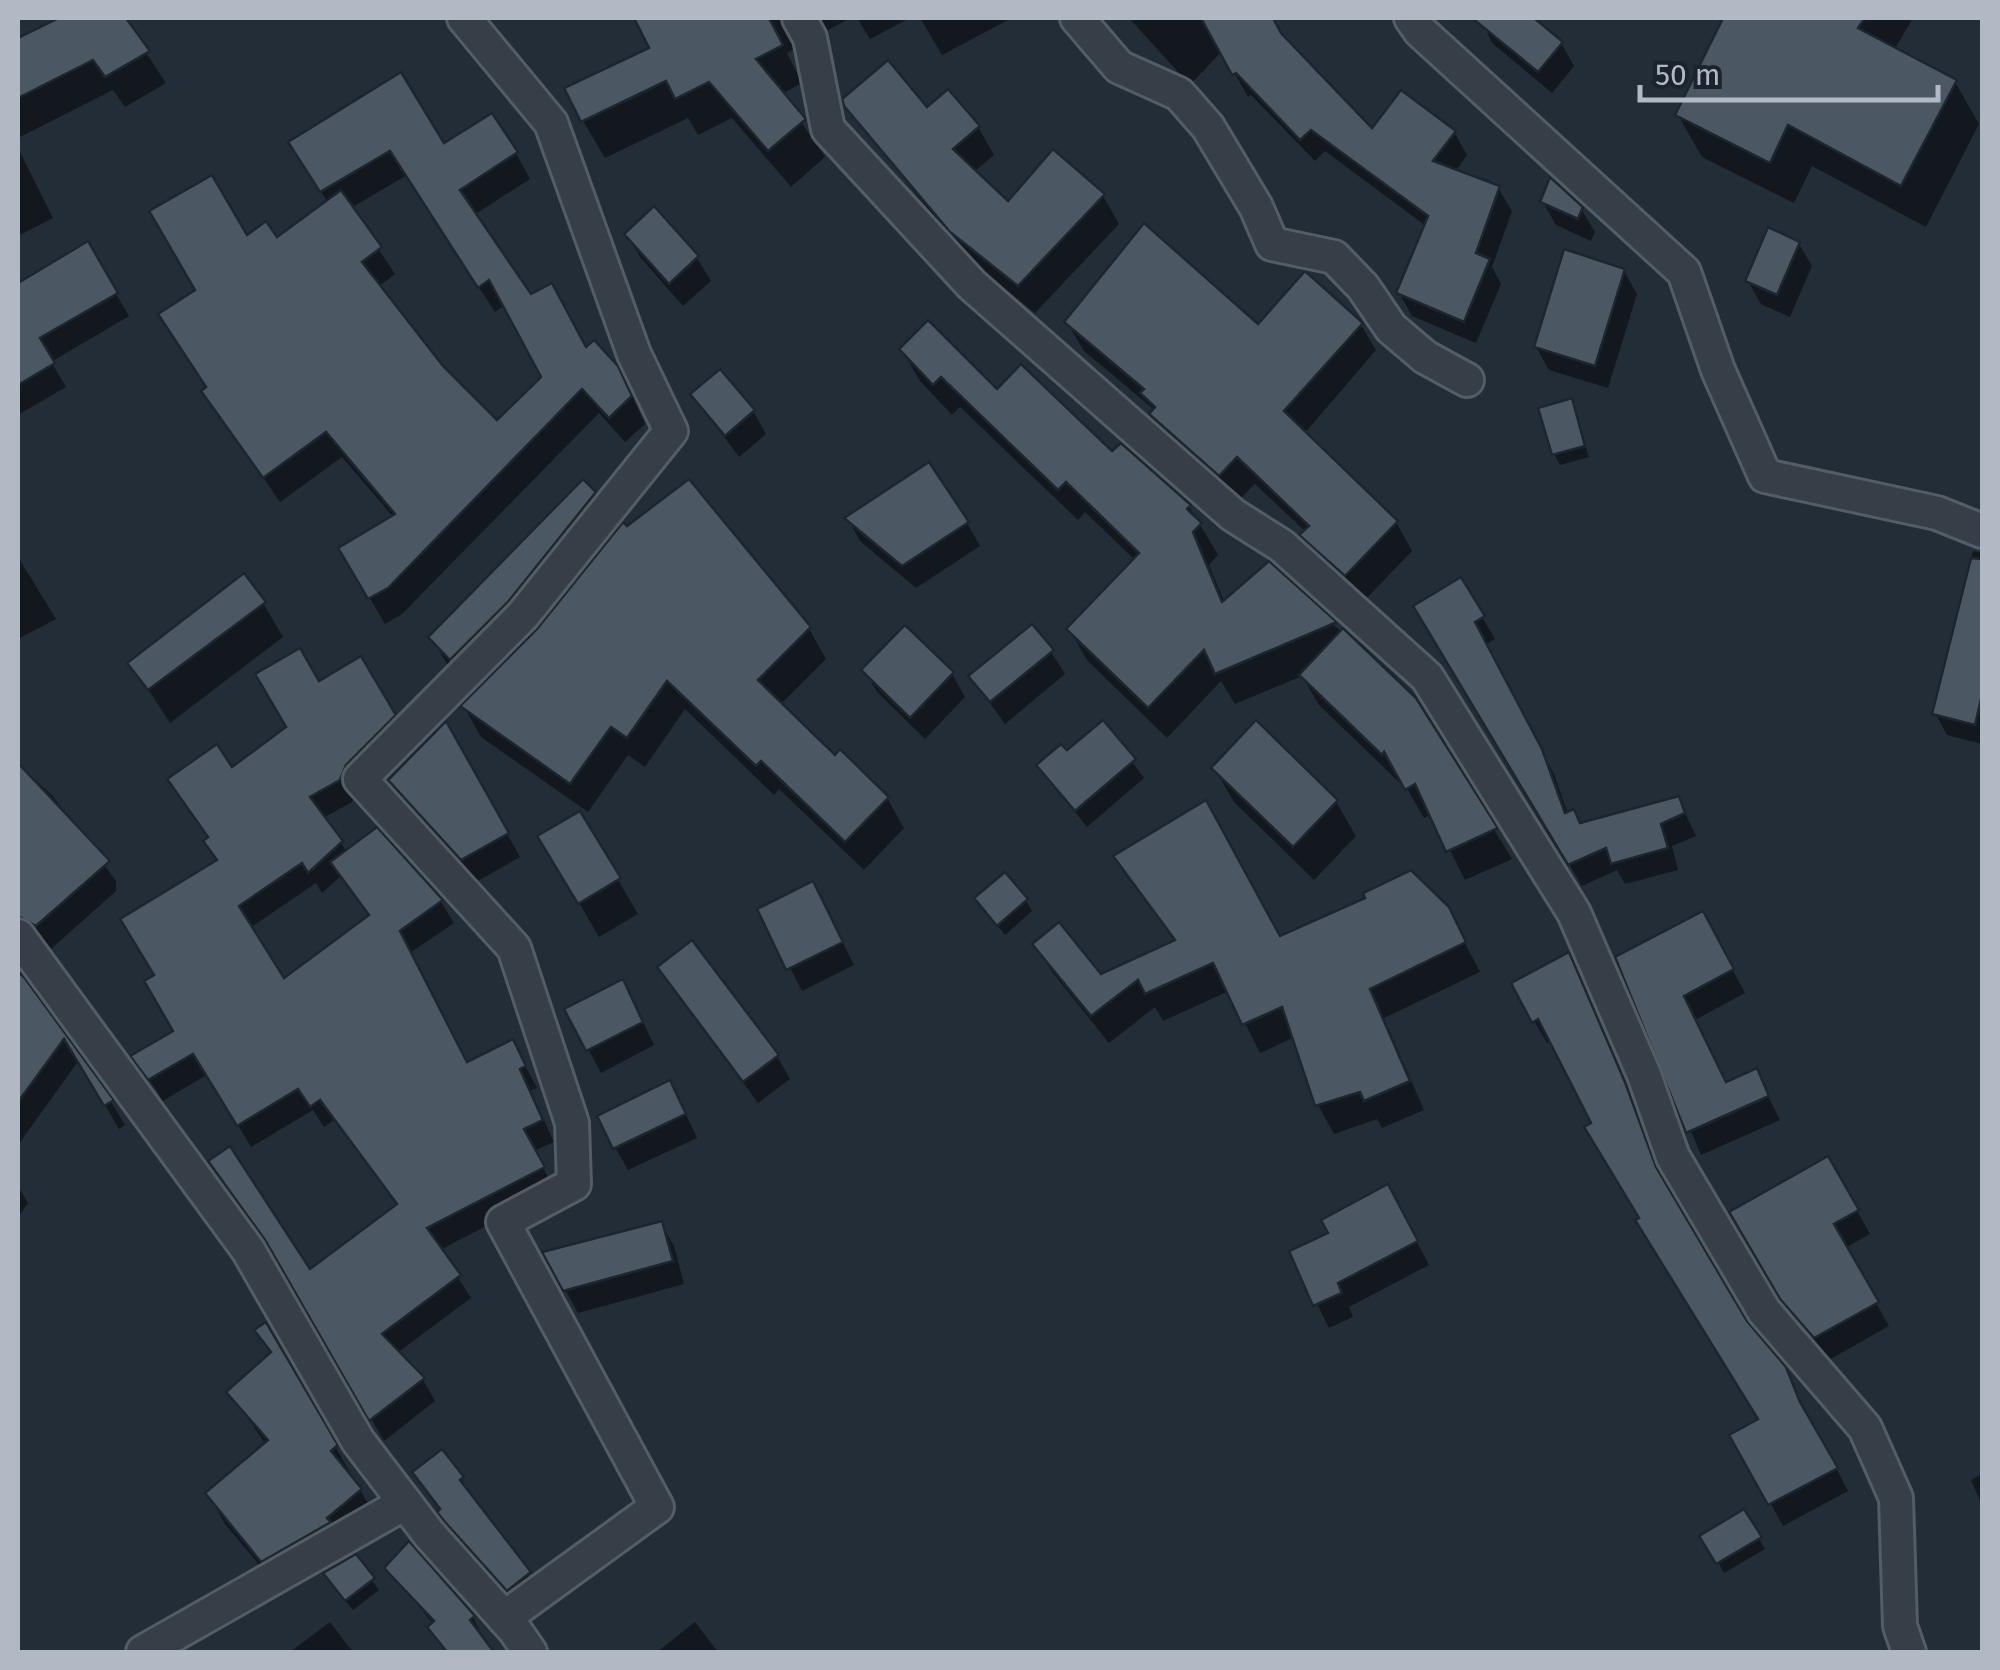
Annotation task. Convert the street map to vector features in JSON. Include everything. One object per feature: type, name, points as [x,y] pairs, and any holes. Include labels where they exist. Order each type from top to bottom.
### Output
[{"type":"street","points":[[464,18],[552,122],[634,354],[672,431],[522,615],[360,779],[514,948],[572,1122],[574,1184],[503,1222],[657,1507],[504,1618]]},
{"type":"street","points":[[799,18],[810,38],[828,129],[972,284],[1233,515],[1282,546],[1427,677],[1574,913],[1644,1075],[1672,1157],[1764,1310],[1865,1428],[1896,1498],[1900,1626],[1909,1652]]},
{"type":"street","points":[[1077,18],[1120,68],[1179,94],[1208,127],[1256,207],[1272,244],[1334,257],[1364,287],[1390,328],[1425,358],[1467,380]]},
{"type":"street","points":[[1411,18],[1434,44],[1684,272],[1718,370],[1765,476],[1937,513],[1982,532]]},
{"type":"street","points":[[18,936],[248,1250],[358,1441],[530,1652]]},
{"type":"street","points":[[143,1652],[405,1503]]},
{"type":"building","points":[[59,18],[126,18],[150,51],[105,77],[93,60],[18,98],[18,38]]},
{"type":"building","points":[[634,18],[769,18],[783,45],[756,59],[806,119],[768,151],[709,82],[675,99],[666,81],[581,122],[564,88],[649,48]]},
{"type":"building","points":[[1201,18],[1273,18],[1281,33],[1372,128],[1401,90],[1456,131],[1433,161],[1500,186],[1476,253],[1490,259],[1464,322],[1396,293],[1428,216],[1311,130],[1300,140],[1236,73],[1232,75]]},
{"type":"building","points":[[1472,18],[1534,18],[1563,42],[1538,72]]},
{"type":"building","points":[[1723,18],[1865,18],[1858,28],[1957,80],[1901,186],[1788,125],[1770,163],[1675,115]]},
{"type":"building","points":[[888,60],[927,107],[948,89],[980,126],[953,149],[1008,201],[1053,149],[1105,194],[1018,286],[950,232],[844,106],[842,99]]},
{"type":"building","points":[[401,72],[444,143],[492,113],[518,152],[460,190],[531,294],[552,283],[586,347],[594,340],[618,366],[632,396],[609,418],[582,389],[388,588],[368,599],[338,548],[395,514],[326,432],[263,478],[201,391],[206,387],[158,314],[195,290],[149,211],[212,175],[247,235],[266,221],[277,237],[341,190],[382,247],[362,262],[443,366],[497,420],[541,377],[489,280],[478,288],[390,151],[320,192],[288,142]]},
{"type":"building","points":[[1550,177],[1583,207],[1578,219],[1540,202]]},
{"type":"building","points":[[654,206],[699,256],[669,284],[624,234]]},
{"type":"building","points":[[1144,223],[1258,324],[1305,271],[1363,323],[1284,411],[1398,521],[1345,576],[1299,535],[1309,526],[1237,457],[1219,476],[1149,414],[1155,407],[1140,393],[1144,389],[1064,322]]},
{"type":"building","points":[[1768,227],[1800,242],[1777,295],[1745,281]]},
{"type":"building","points":[[88,241],[118,293],[40,338],[55,363],[18,385],[18,283]]},
{"type":"building","points":[[1564,249],[1625,269],[1595,366],[1534,347]]},
{"type":"building","points":[[928,320],[997,389],[1021,364],[1112,451],[1121,443],[1191,505],[1187,509],[1202,523],[1193,532],[1222,602],[1269,561],[1337,622],[1215,674],[1204,650],[1148,708],[1066,629],[1139,553],[1066,482],[1058,490],[941,377],[933,385],[899,349]]},
{"type":"building","points":[[720,369],[755,410],[725,436],[690,394]]},
{"type":"building","points":[[1572,398],[1585,446],[1552,455],[1538,408]]},
{"type":"building","points":[[929,462],[969,522],[902,566],[844,518]]},
{"type":"building","points":[[583,479],[596,492],[508,602],[450,660],[428,637]]},
{"type":"building","points":[[689,479],[811,627],[758,680],[835,755],[840,749],[889,797],[845,842],[761,761],[756,766],[667,681],[627,738],[611,727],[570,784],[460,706],[537,629],[623,522],[627,526]]},
{"type":"building","points":[[1971,558],[1982,559],[1982,695],[1975,725],[1932,714]]},
{"type":"building","points":[[244,573],[266,602],[148,690],[127,663]]},
{"type":"building","points":[[1461,577],[1485,616],[1475,622],[1542,749],[1565,813],[1574,809],[1580,823],[1679,796],[1685,813],[1661,824],[1668,848],[1611,864],[1606,848],[1568,865],[1413,606]]},
{"type":"building","points":[[1032,624],[1054,650],[990,702],[968,676]]},
{"type":"building","points":[[905,625],[954,672],[910,718],[861,670]]},
{"type":"building","points":[[1343,628],[1416,698],[1498,828],[1446,852],[1415,784],[1405,790],[1384,752],[1382,755],[1299,675]]},
{"type":"building","points":[[300,648],[319,681],[361,656],[396,715],[346,765],[340,780],[310,797],[343,841],[308,873],[302,863],[239,906],[284,978],[369,915],[330,862],[377,827],[443,900],[400,931],[467,1062],[513,1039],[526,1066],[520,1069],[543,1120],[524,1129],[545,1167],[427,1228],[461,1275],[382,1334],[425,1378],[369,1421],[265,1240],[208,1161],[230,1146],[310,1269],[397,1204],[320,1100],[310,1107],[298,1089],[237,1126],[193,1054],[148,1080],[130,1056],[173,1031],[144,981],[154,975],[120,919],[217,860],[203,841],[208,837],[167,779],[217,744],[232,767],[286,727],[255,674]]},
{"type":"building","points":[[1103,720],[1136,759],[1075,811],[1036,765],[1061,744],[1067,750]]},
{"type":"building","points":[[1256,720],[1338,800],[1293,847],[1211,768]]},
{"type":"building","points":[[446,721],[509,833],[461,860],[388,780]]},
{"type":"building","points":[[18,763],[110,861],[36,926],[18,916]]},
{"type":"building","points":[[1206,800],[1280,936],[1365,898],[1363,893],[1411,870],[1449,907],[1466,942],[1370,989],[1410,1081],[1364,1101],[1360,1092],[1315,1106],[1282,1007],[1242,1025],[1213,963],[1145,994],[1138,980],[1091,1016],[1032,944],[1059,922],[1101,974],[1175,940],[1113,856]]},
{"type":"building","points":[[580,811],[621,878],[578,904],[537,836]]},
{"type":"building","points":[[1005,872],[1028,899],[997,926],[974,898]]},
{"type":"building","points":[[813,881],[843,942],[786,970],[757,909]]},
{"type":"building","points":[[1703,911],[1734,969],[1684,996],[1726,1082],[1757,1068],[1769,1096],[1686,1133],[1615,957]]},
{"type":"building","points":[[692,940],[779,1055],[743,1082],[657,967]]},
{"type":"building","points":[[1569,952],[1625,1082],[1656,1167],[1747,1321],[1786,1367],[1800,1402],[1838,1468],[1768,1505],[1729,1435],[1758,1419],[1635,1220],[1639,1218],[1584,1127],[1591,1123],[1538,1019],[1532,1023],[1511,983]]},
{"type":"building","points":[[18,972],[114,1100],[104,1106],[64,1039],[18,1102]]},
{"type":"building","points":[[623,979],[643,1022],[586,1051],[564,1009]]},
{"type":"building","points":[[670,1080],[686,1114],[613,1149],[597,1116]]},
{"type":"building","points":[[1828,1156],[1859,1210],[1834,1224],[1879,1302],[1814,1338],[1780,1299],[1729,1212]]},
{"type":"building","points":[[1388,1184],[1418,1241],[1338,1283],[1342,1293],[1313,1306],[1289,1251],[1328,1233],[1321,1220]]},
{"type":"building","points":[[662,1221],[673,1261],[563,1291],[542,1252]]},
{"type":"building","points":[[266,1322],[338,1445],[331,1451],[362,1489],[327,1518],[331,1522],[261,1562],[205,1493],[268,1440],[226,1392],[271,1352],[254,1330]]},
{"type":"building","points":[[442,1449],[464,1477],[460,1480],[531,1572],[507,1591],[444,1521],[437,1512],[440,1509],[412,1472]]},
{"type":"building","points":[[1744,1509],[1762,1537],[1716,1564],[1699,1536]]},
{"type":"building","points":[[409,1541],[475,1616],[470,1620],[494,1652],[447,1652],[427,1627],[434,1621],[384,1568]]},
{"type":"building","points":[[356,1554],[375,1578],[345,1601],[323,1573]]}]
